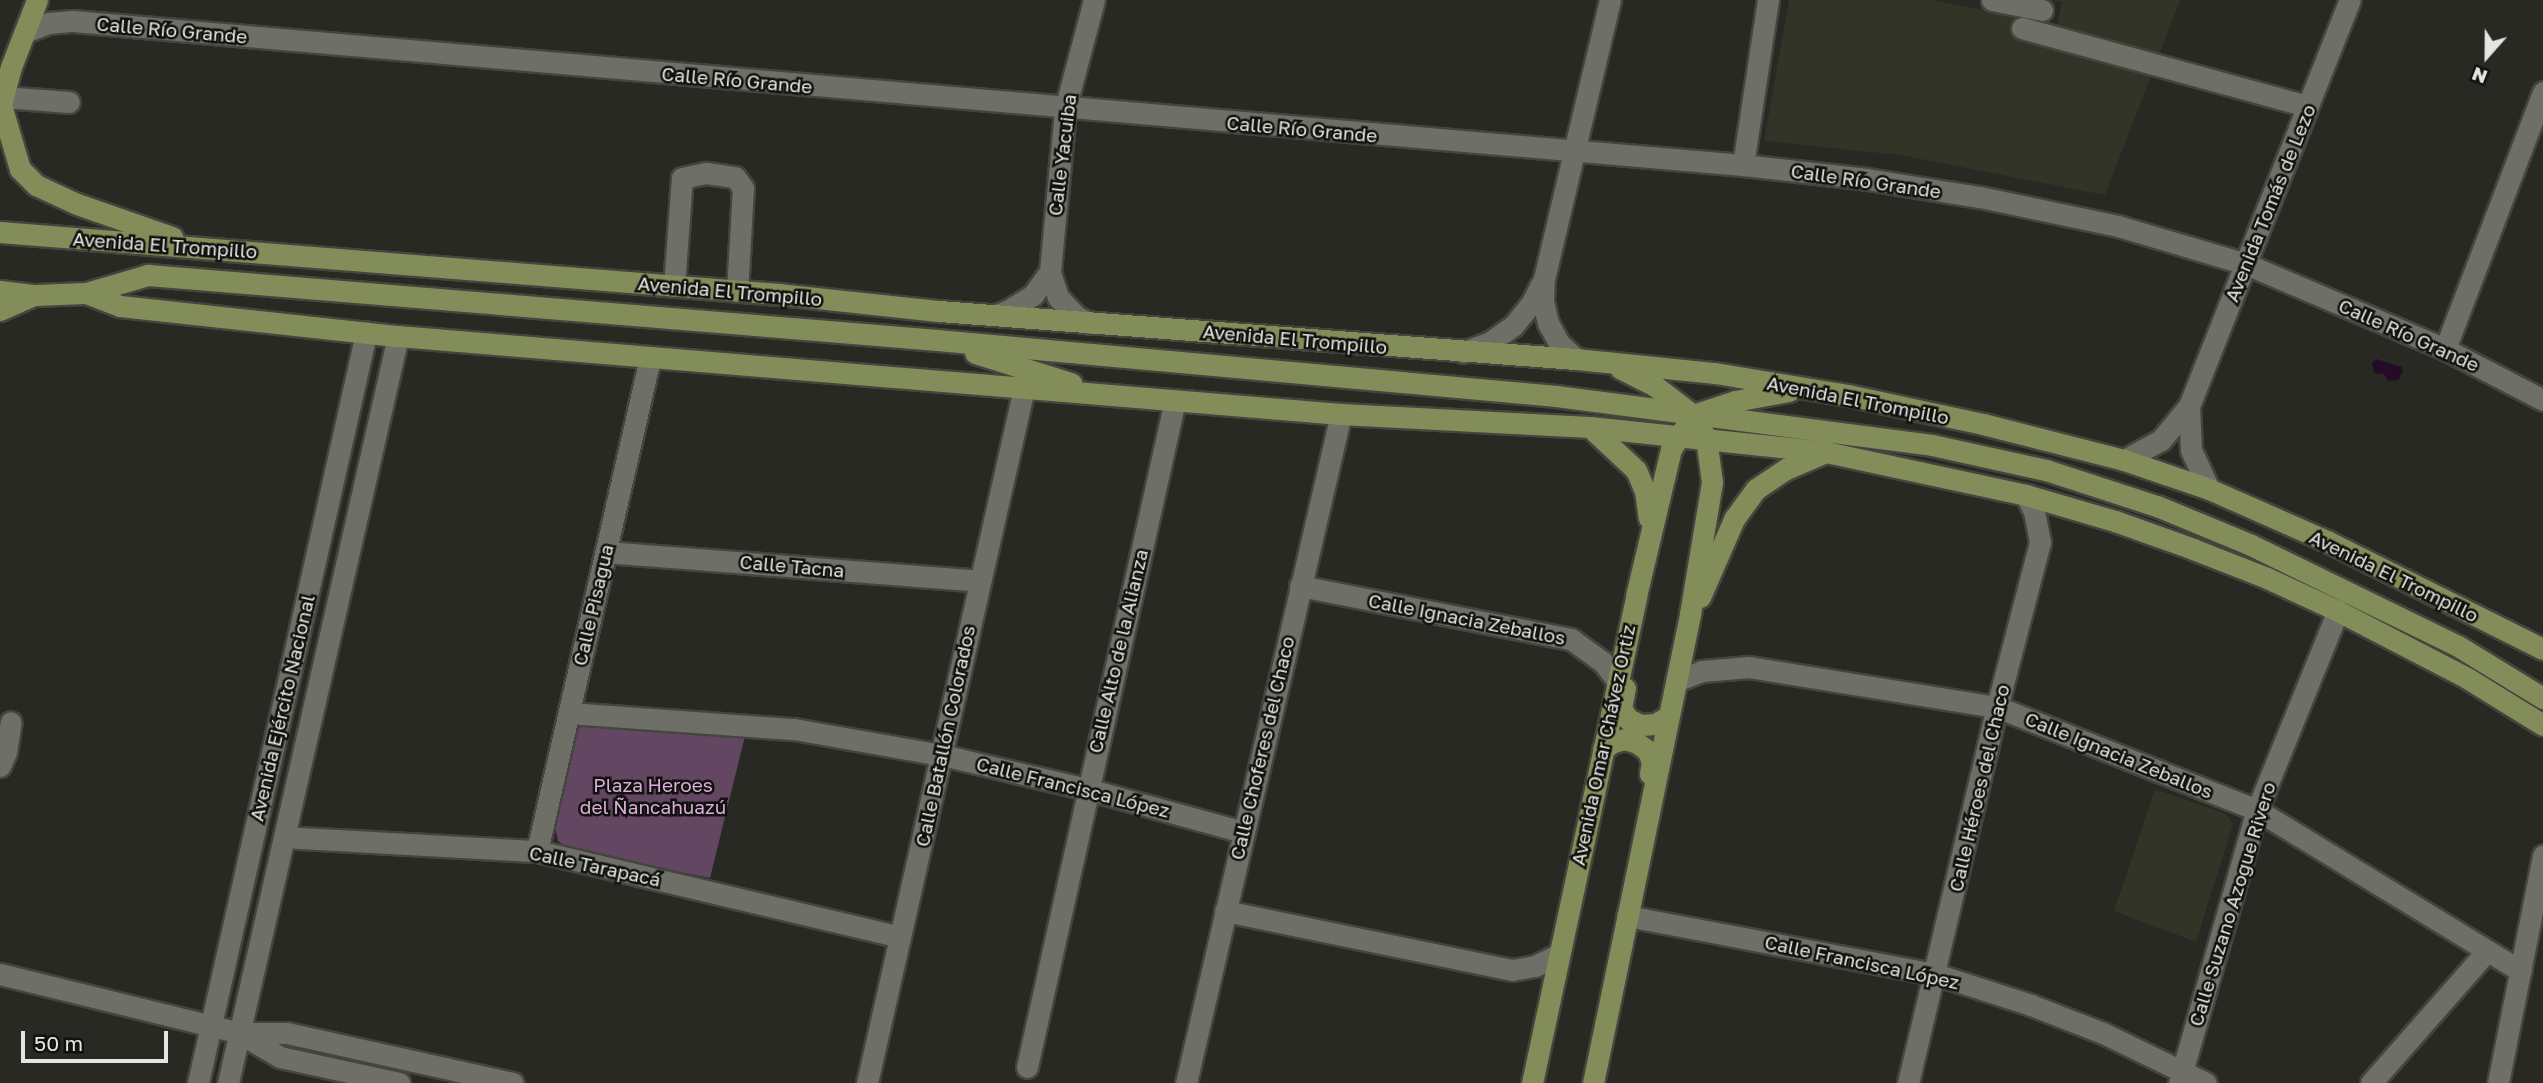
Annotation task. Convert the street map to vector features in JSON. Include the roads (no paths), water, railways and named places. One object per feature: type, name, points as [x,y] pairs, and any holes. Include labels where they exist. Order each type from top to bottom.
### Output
[{"type":"main road","points":[[37,0],[1,103],[20,169],[36,185],[77,204],[200,247]]},
{"type":"main road","name":"Avenida El Trompillo","points":[[0,232],[737,290],[1089,323],[1576,359],[1715,373],[1983,424],[2124,460],[2209,489],[2329,542],[2543,649]]},
{"type":"main road","name":"Avenida El Trompillo","points":[[0,291],[35,295],[86,293],[148,275],[937,340],[1556,396],[1932,445],[2046,470],[2157,506],[2343,587],[2458,646],[2543,698]]},
{"type":"main road","name":"Avenida El Trompillo","points":[[86,293],[120,306],[398,337],[1341,414],[1590,427],[1826,452],[2026,495],[2115,521],[2193,549],[2267,578],[2338,611],[2467,678],[2543,724]]},
{"type":"main road","points":[[0,310],[35,295]]},
{"type":"main road","points":[[937,340],[1105,394]]},
{"type":"main road","points":[[1593,1083],[1690,614],[1712,482],[1706,438],[1693,415],[1655,386],[1610,363]]},
{"type":"main road","points":[[1693,415],[1735,401],[1805,388]]},
{"type":"main road","name":"Avenida Omar Chávez Ortiz","points":[[1532,1083],[1663,474],[1678,435],[1693,415]]},
{"type":"main road","points":[[1590,427],[1636,470],[1645,491],[1649,514],[1647,549]]},
{"type":"main road","points":[[1690,614],[1710,578],[1734,519],[1756,489],[1786,469],[1870,437]]},
{"type":"main road","points":[[1633,610],[1636,630],[1622,708],[1628,719],[1641,725],[1655,724],[1667,717]]},
{"type":"main road","points":[[1602,749],[1625,739],[1647,750],[1652,761],[1640,828],[1640,863]]},
{"type":"street","name":"Calle Yacuiba","points":[[1089,323],[1077,317],[1058,297],[1050,272],[1065,109],[1094,0]]},
{"type":"street","points":[[1576,359],[1559,343],[1548,323],[1543,302],[1544,279],[1610,0]]},
{"type":"street","points":[[1742,165],[1768,0]]},
{"type":"street","points":[[1992,0],[2042,10]]},
{"type":"street","name":"Avenida Tomás de Lezo","points":[[2124,460],[2161,440],[2189,406],[2350,0]]},
{"type":"street","name":"Calle Río Grande","points":[[25,32],[49,23],[73,21],[1065,109],[1742,165],[1867,179],[1980,197],[2118,226],[2246,264],[2445,349],[2543,400]]},
{"type":"street","points":[[2022,28],[2308,106]]},
{"type":"street","points":[[2445,349],[2543,92]]},
{"type":"street","points":[[1,103],[69,102]]},
{"type":"street","points":[[674,285],[682,178],[706,173],[735,177],[743,188],[737,290]]},
{"type":"street","points":[[996,315],[1033,295],[1050,272]]},
{"type":"street","points":[[1463,352],[1490,342],[1513,326],[1531,304],[1544,279]]},
{"type":"street","name":"Avenida Ejército Nacional","points":[[198,1083],[366,333]]},
{"type":"street","name":"Avenida Ejército Nacional","points":[[228,1083],[398,337]]},
{"type":"street","name":"Calle Pisagua","points":[[537,851],[650,358]]},
{"type":"street","name":"Calle Batallón Colorados","points":[[867,1083],[1024,388]]},
{"type":"street","name":"Calle Alto de la Alianza","points":[[1027,1067],[1175,400]]},
{"type":"street","name":"Avenida Tomás de Lezo","points":[[2189,406],[2191,450],[2209,489]]},
{"type":"street","name":"Calle Choferes del Chaco","points":[[1186,1083],[1341,414]]},
{"type":"street","name":"Calle Héroes del Chaco","points":[[1908,1083],[1997,707],[2040,542],[2038,527],[2026,495]]},
{"type":"street","name":"Calle Tacna","points":[[606,552],[979,581]]},
{"type":"street","name":"Calle Ignacia Zeballos","points":[[1300,586],[1571,639],[1603,662],[1618,682]]},
{"type":"street","name":"Calle Suzano Azogue Rivero","points":[[2181,1077],[2257,810],[2338,611]]},
{"type":"street","name":"Calle Ignacia Zeballos","points":[[1676,681],[1702,671],[1749,667],[1997,707],[2257,810],[2521,971]]},
{"type":"street","name":"Calle Francisca López","points":[[569,713],[794,729],[942,755],[1087,789],[1242,832]]},
{"type":"street","points":[[0,766],[6,752],[11,722]]},
{"type":"street","name":"Calle Tarapacá","points":[[284,837],[537,851],[900,937]]},
{"type":"street","points":[[2498,1083],[2543,855]]},
{"type":"street","points":[[1225,911],[1512,970],[1535,967],[1558,956]]},
{"type":"street","name":"Calle Francisca López","points":[[1628,916],[1935,974],[2031,1005],[2104,1033],[2181,1077],[2206,1083]]},
{"type":"street","points":[[2371,1083],[2486,952]]},
{"type":"street","points":[[0,974],[240,1033],[287,1033],[513,1083]]},
{"type":"street","points":[[240,1033],[280,1056],[400,1083]]},
{"type":"park label","name":"Plaza Heroes del Ñancahuazú","points":[[653,796]]}]
